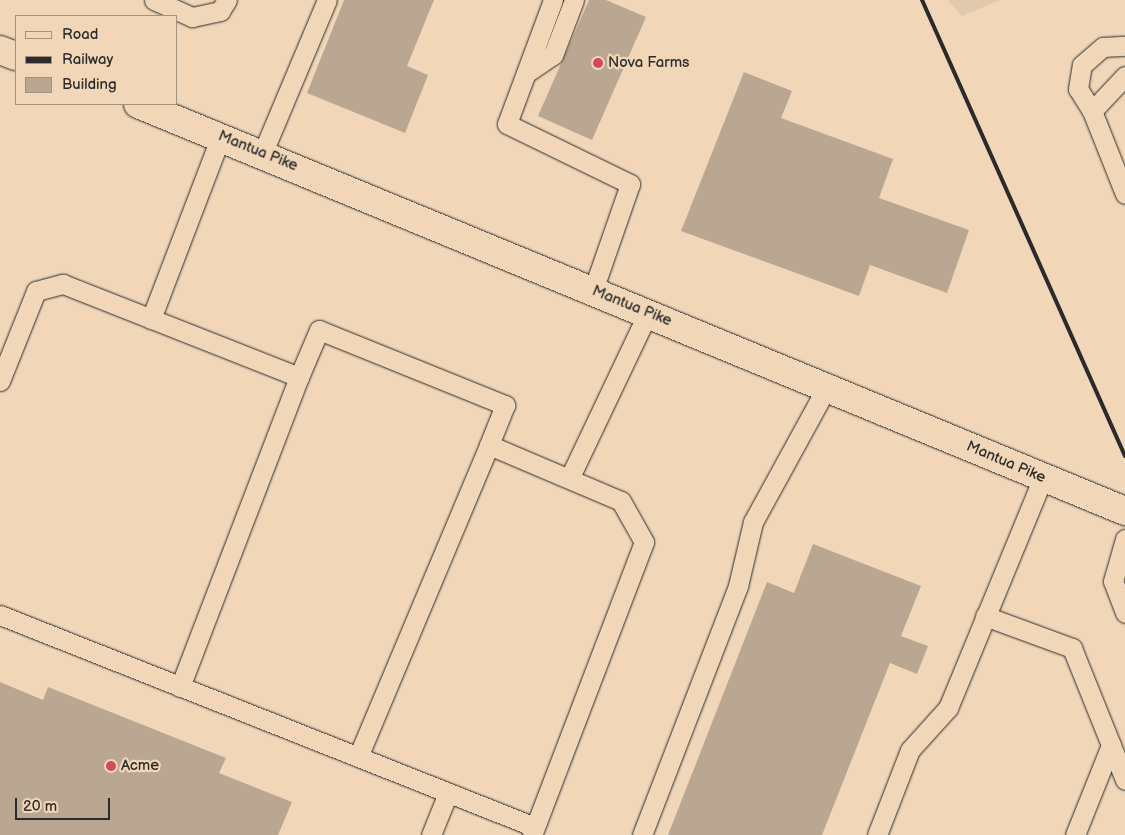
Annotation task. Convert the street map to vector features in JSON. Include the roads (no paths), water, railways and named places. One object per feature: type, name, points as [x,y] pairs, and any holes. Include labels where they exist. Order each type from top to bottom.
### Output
[{"type":"main road","points":[[0,50],[15,56]]},
{"type":"main road","name":"Mantua Pike","points":[[141,105],[263,152],[1125,511]]},
{"type":"lane","points":[[154,0],[192,17],[220,11],[227,0]]},
{"type":"lane","points":[[263,152],[327,0]]},
{"type":"lane","points":[[553,0],[507,124],[630,184],[592,290]]},
{"type":"lane","points":[[526,73],[553,55],[574,0]]},
{"type":"lane","points":[[1125,46],[1103,47],[1082,65],[1078,88],[1092,111],[1125,194]]},
{"type":"lane","points":[[1092,111],[1125,76]]},
{"type":"lane","points":[[150,319],[221,136]]},
{"type":"lane","points":[[0,381],[36,291],[63,284],[299,378]]},
{"type":"lane","points":[[570,477],[648,313]]},
{"type":"lane","points":[[180,687],[319,330],[505,405],[358,757]]},
{"type":"lane","points":[[642,835],[738,586],[753,522],[827,388]]},
{"type":"lane","points":[[0,615],[448,793],[534,831],[644,542],[621,501],[570,477],[489,445]]},
{"type":"lane","points":[[877,835],[910,750],[948,708],[1042,477]]},
{"type":"lane","points":[[1125,539],[1113,581],[1125,612]]},
{"type":"lane","points":[[985,616],[1072,648],[1125,780]]},
{"type":"lane","points":[[1075,835],[1111,745]]},
{"type":"lane","points":[[431,835],[448,793]]},
{"type":"railway","points":[[922,0],[1125,456]]},
{"type":"place","name":"Nova Farms","points":[[598,63]]},
{"type":"place","name":"Acme","points":[[111,766]]}]
